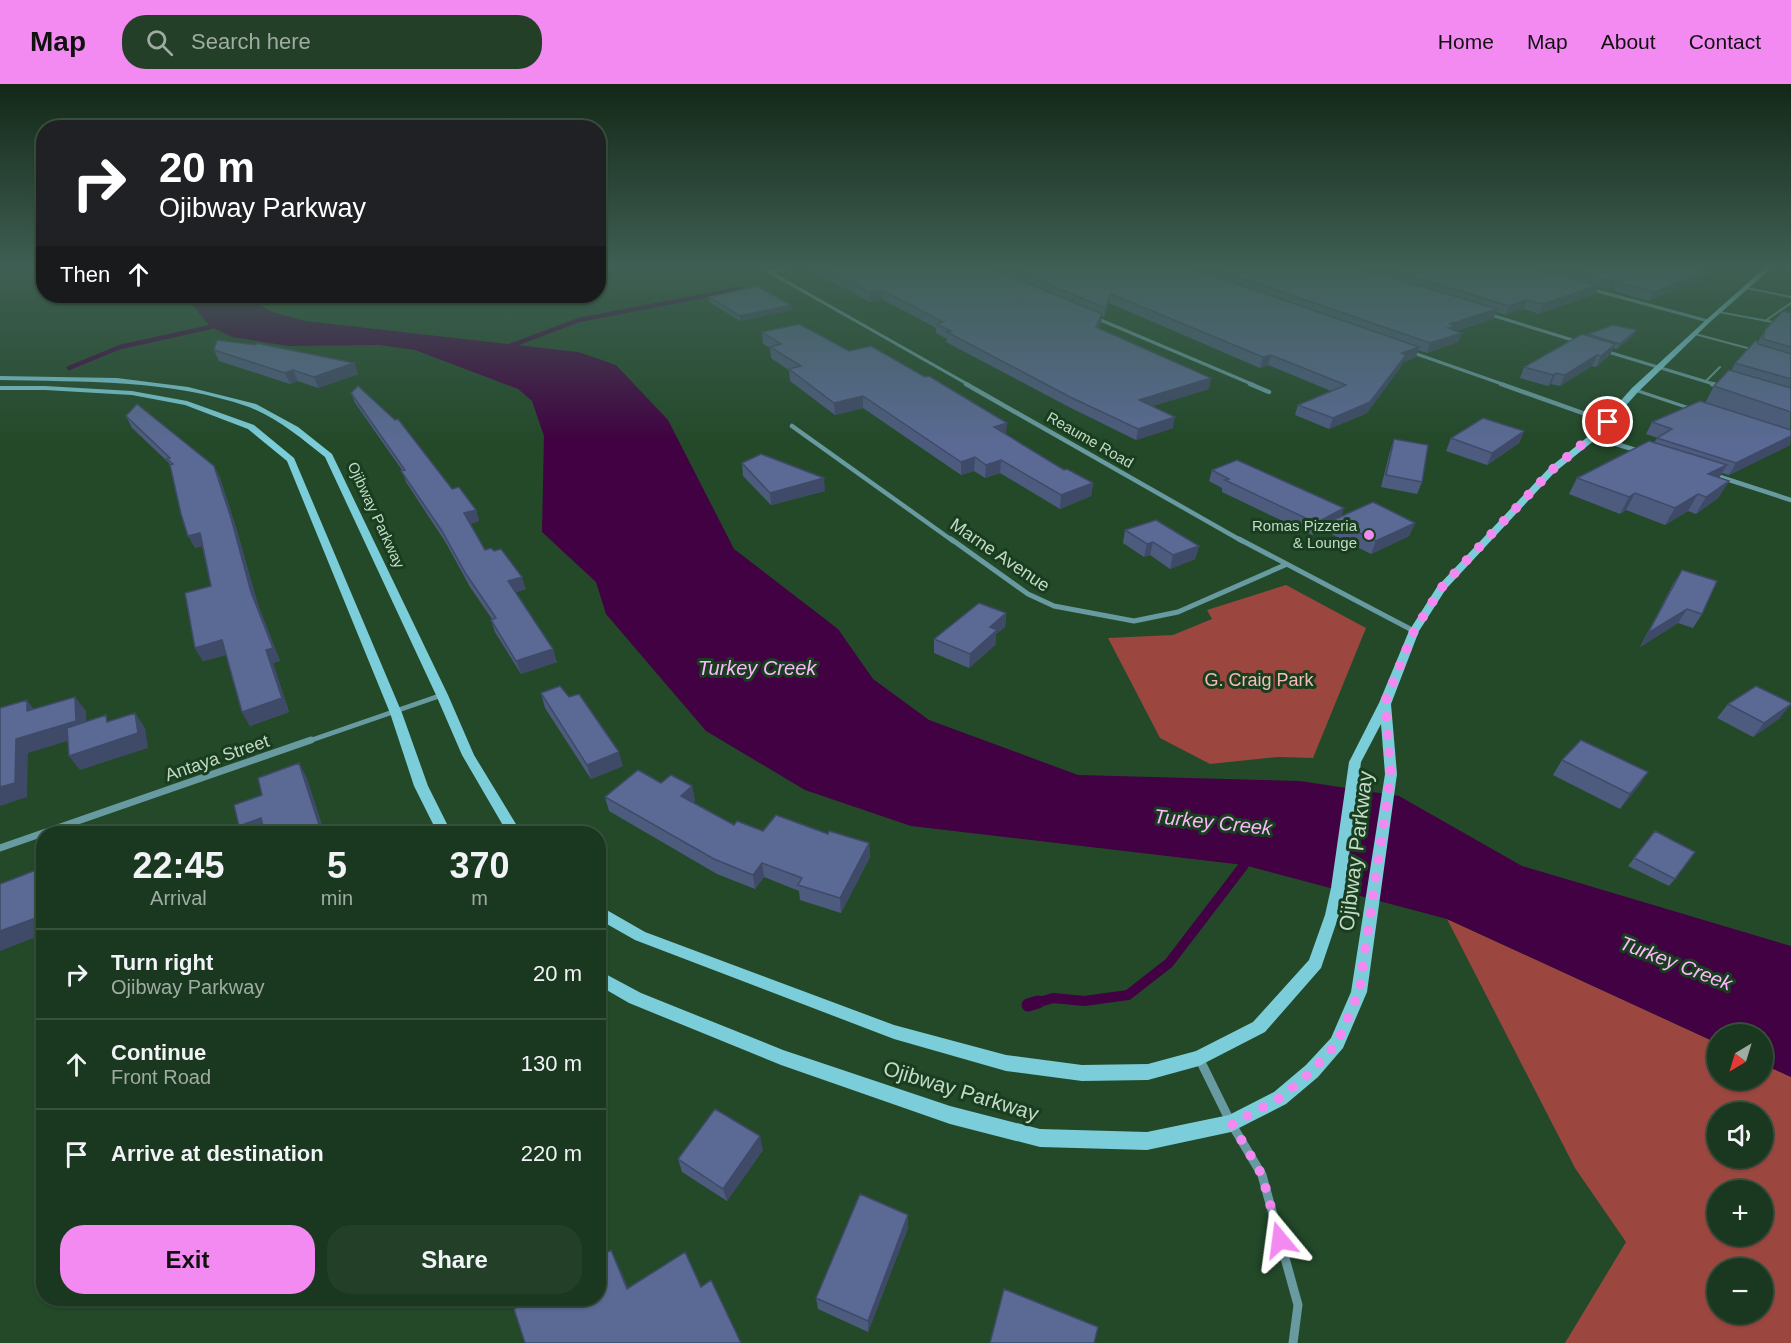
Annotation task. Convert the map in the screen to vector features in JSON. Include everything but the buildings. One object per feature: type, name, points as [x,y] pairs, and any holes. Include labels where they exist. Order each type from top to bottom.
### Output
[{"type":"main road","points":[[1385,702],[1414,631],[1449,579],[1552,470],[1593,437],[1635,390],[1705,324]]},
{"type":"main road","name":"Ojibway Parkway","points":[[0,378],[117,380],[188,389],[253,406],[296,429],[329,456],[468,755],[510,826]]},
{"type":"main road","points":[[0,388],[132,393],[187,403],[251,427],[291,460],[396,713],[421,786],[441,826]]},
{"type":"main road","name":"Ojibway Parkway","points":[[606,916],[639,936],[894,1032],[1006,1063],[1082,1073],[1148,1072],[1199,1058],[1259,1027],[1316,963],[1332,915],[1338,888],[1355,762],[1385,702]]},
{"type":"main road","name":"Ojibway Parkway","points":[[606,982],[635,998],[781,1057],[950,1115],[1040,1138],[1147,1141],[1232,1124],[1280,1098],[1312,1071],[1337,1043],[1359,992],[1391,774],[1385,702]]},
{"type":"street","name":"Reaume Road","points":[[860,324],[1285,565],[1414,631]]},
{"type":"street","points":[[1109,324],[1269,392]]},
{"type":"street","points":[[1518,324],[1587,345]]},
{"type":"street","points":[[1598,348],[1726,388]]},
{"type":"street","points":[[1409,352],[1608,422]]},
{"type":"street","name":"Marne Avenue","points":[[792,426],[1028,594],[1054,606],[1134,621],[1178,612],[1285,565]]},
{"type":"street","points":[[1593,437],[1641,452]]},
{"type":"street","points":[[1705,472],[1791,500]]},
{"type":"street","name":"Antaya Street","points":[[65,826],[396,713],[442,695]]},
{"type":"street","name":"Antaya Street","points":[[0,848],[36,836]]},
{"type":"street","points":[[1199,1058],[1232,1124],[1262,1175],[1299,1305],[1293,1343]]},
{"type":"lane","points":[[1695,334],[1751,349],[1748,360]]},
{"type":"lane","points":[[1705,382],[1719,367]]},
{"type":"lane","points":[[1635,390],[1693,409]]},
{"type":"green space","name":"G. Craig Park","points":[[1286,585],[1366,628],[1313,758],[1278,757],[1210,764],[1160,738],[1108,638],[1173,635],[1212,619],[1207,610]]},
{"type":"green space","points":[[1447,919],[1707,1038],[1707,1090],[1773,1090],[1773,1069],[1791,1077],[1791,1343],[1565,1343],[1626,1242],[1575,1168]]},
{"type":"water","name":"Turkey Creek","points":[[208,324],[329,324],[578,352],[616,365],[668,420],[734,549],[838,629],[873,679],[929,720],[1078,775],[1300,781],[1399,796],[1522,866],[1791,946],[1791,1077],[1773,1069],[1773,1024],[1707,1024],[1707,1038],[1447,919],[1244,865],[911,826],[805,790],[706,731],[606,614],[596,582],[542,532],[544,436],[532,401],[518,389],[415,350],[379,345],[289,346],[232,337]]},
{"type":"waterway","points":[[502,349],[569,324]]},
{"type":"waterway","points":[[69,368],[120,347],[211,327]]},
{"type":"waterway","points":[[1033,1004],[1053,998],[1084,1001],[1128,995],[1169,963],[1244,865]]},
{"type":"waterway","points":[[1028,1005],[1038,1002]]},
{"type":"place","name":"Romas Pizzeria & Lounge","points":[[1369,535]]},
{"type":"route","points":[[1280,1240],[1262,1175],[1232,1124],[1280,1098],[1312,1071],[1337,1043],[1359,992],[1391,774],[1385,702],[1414,631],[1442,587],[1552,470],[1608,422]]}]
